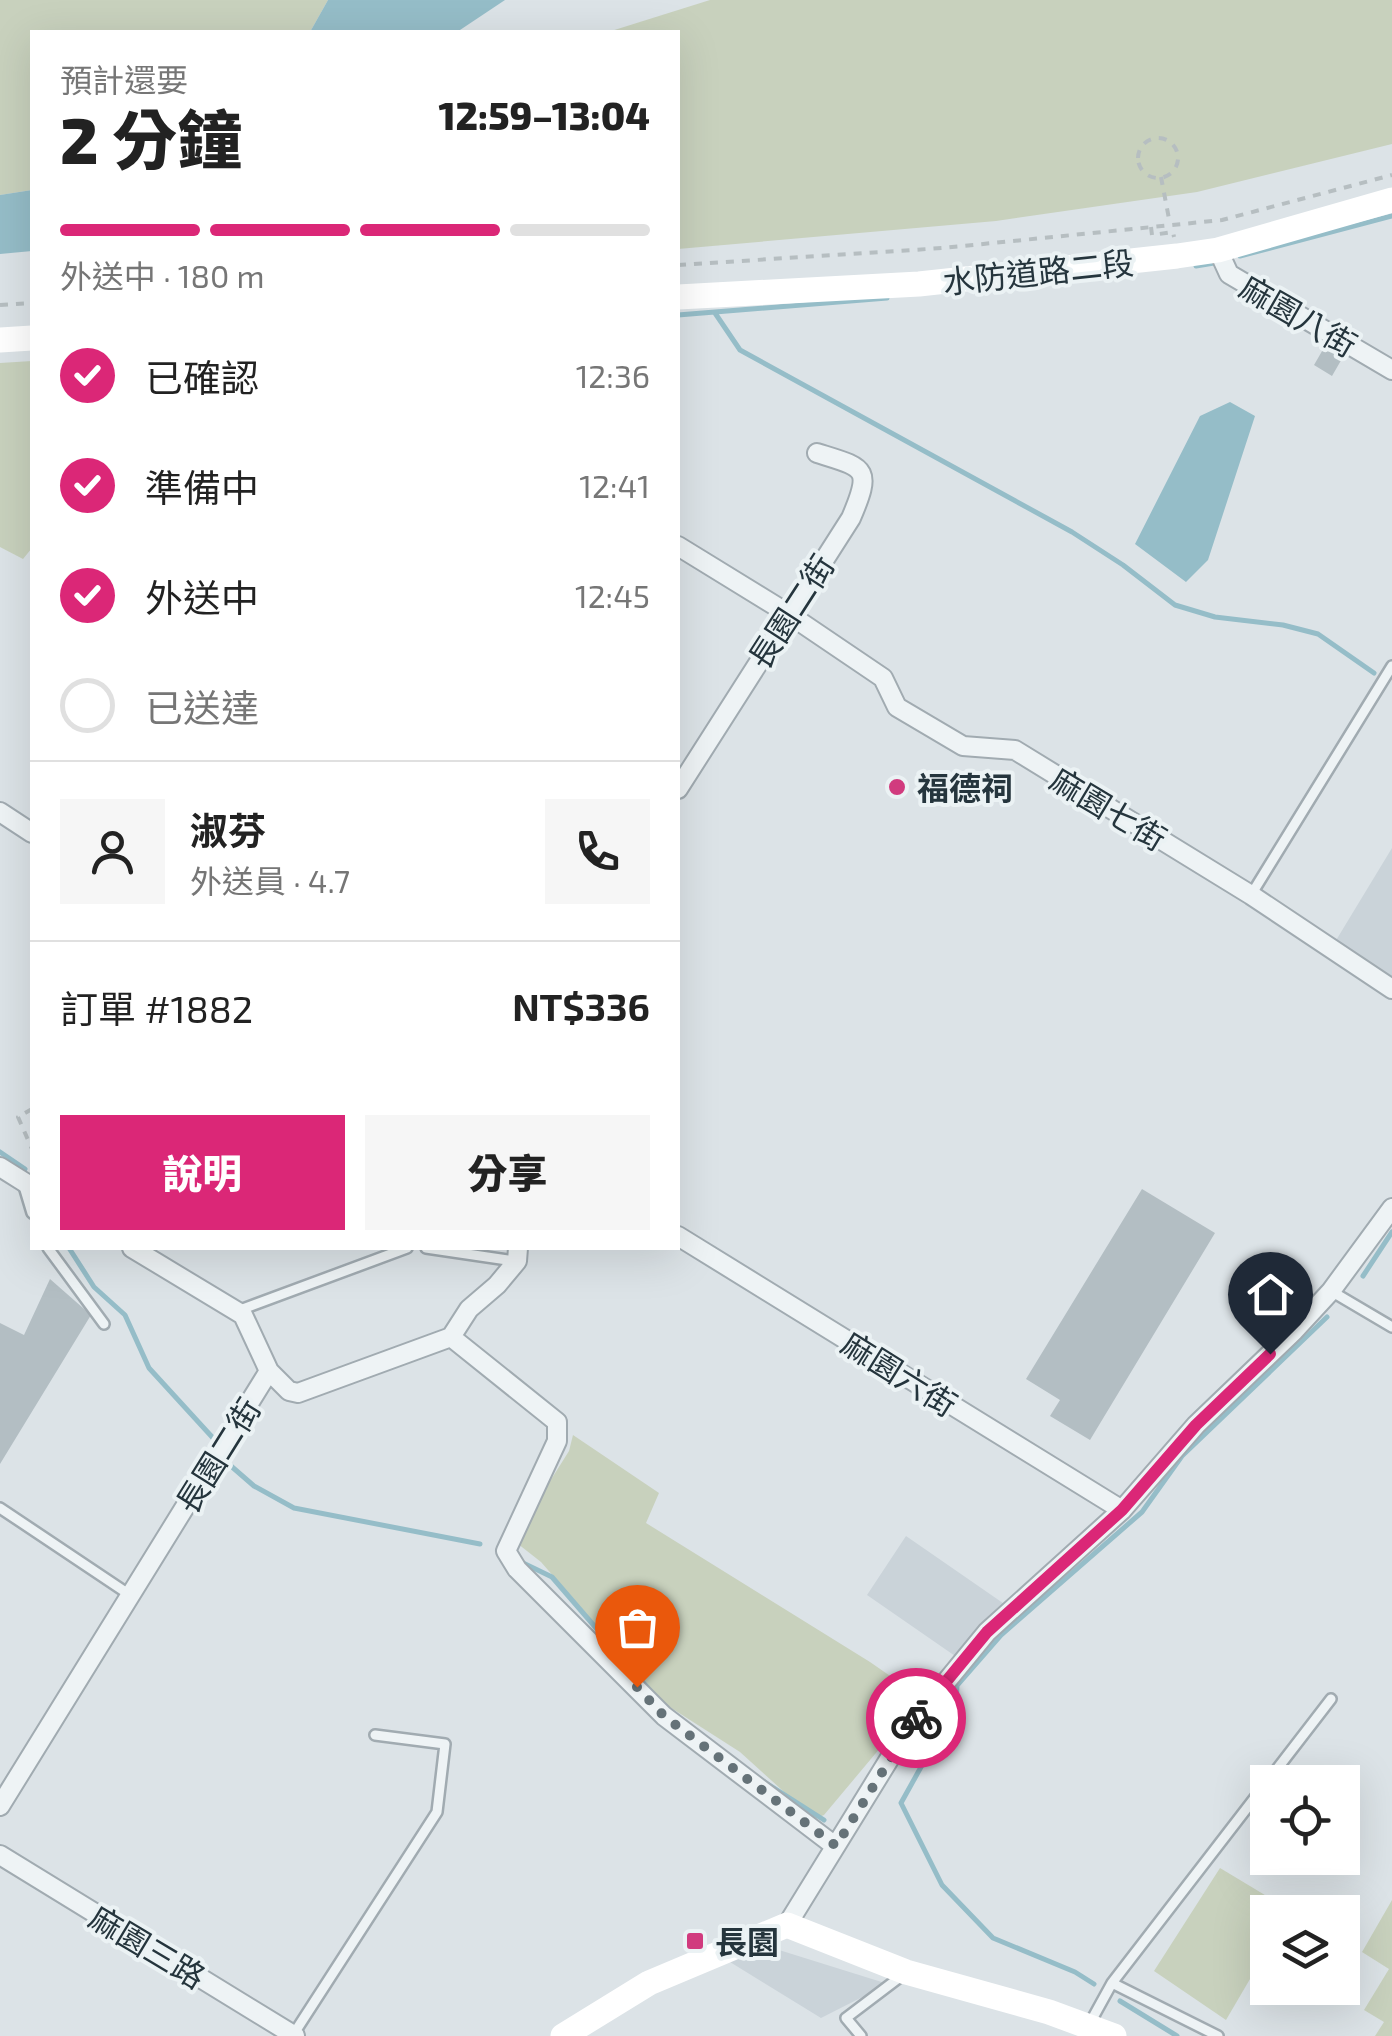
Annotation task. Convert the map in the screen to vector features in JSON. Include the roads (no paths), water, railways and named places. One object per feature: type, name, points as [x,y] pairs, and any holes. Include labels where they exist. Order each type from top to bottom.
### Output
[{"type":"street","name":"水防道路二段","points":[[680,297],[1224,262],[1392,200]]},
{"type":"street","name":"麻園八街","points":[[1224,262],[1392,370]]},
{"type":"street","points":[[0,340],[30,338]]},
{"type":"street","name":"長園二街","points":[[680,786],[852,518],[864,489],[863,474],[857,466],[817,453]]},
{"type":"street","name":"麻園七街","points":[[680,547],[883,678],[896,708],[962,746],[1016,750],[1251,894],[1392,989]]},
{"type":"street","points":[[0,812],[30,832]]},
{"type":"street","points":[[0,1166],[27,1184]]},
{"type":"street","points":[[563,2036],[649,1982],[787,1925],[909,1727],[987,1632],[1122,1510],[1196,1425],[1294,1331],[1331,1291],[1392,1208]]},
{"type":"street","name":"麻園六街","points":[[680,1237],[1122,1510]]},
{"type":"street","points":[[135,1250],[237,1311],[249,1322],[269,1371]]},
{"type":"street","points":[[517,1254],[451,1337],[557,1422],[557,1441],[506,1551],[516,1569],[664,1716],[836,1846]]},
{"type":"street","name":"長園二街","points":[[0,1806],[269,1371],[289,1391],[298,1393],[451,1337]]},
{"type":"street","name":"麻園三路","points":[[0,1855],[294,2035]]},
{"type":"street","points":[[787,1925],[906,1972],[1114,2036]]},
{"type":"lane","points":[[1251,894],[1392,666]]},
{"type":"lane","points":[[49,1250],[104,1324]]},
{"type":"lane","points":[[237,1311],[401,1250]]},
{"type":"lane","points":[[456,1250],[517,1254]]},
{"type":"lane","points":[[1331,1291],[1392,1327]]},
{"type":"lane","points":[[0,1508],[130,1595]]},
{"type":"lane","points":[[1088,2025],[1112,1982],[1331,1699]]},
{"type":"lane","points":[[294,2035],[437,1812],[445,1744],[375,1735]]},
{"type":"lane","points":[[861,2036],[846,2018],[906,1972]]},
{"type":"lane","points":[[1112,1982],[1218,2036]]},
{"type":"water","points":[[328,0],[505,0],[460,30],[311,30]]},
{"type":"water","points":[[30,190],[30,251],[0,254],[0,195]]},
{"type":"water","points":[[1230,402],[1255,416],[1208,560],[1186,582],[1135,544],[1200,416]]},
{"type":"waterway","points":[[1240,256],[1392,216]]},
{"type":"waterway","points":[[1196,266],[1220,262]]},
{"type":"waterway","points":[[978,290],[1126,274]]},
{"type":"waterway","points":[[680,315],[887,298]]},
{"type":"waterway","points":[[715,313],[740,350],[1072,532],[1175,605],[1215,617],[1283,625],[1318,634],[1374,673]]},
{"type":"waterway","points":[[0,1152],[25,1169]]},
{"type":"waterway","points":[[1363,1276],[1392,1232]]},
{"type":"waterway","points":[[70,1250],[94,1287],[125,1315],[149,1368],[213,1438]]},
{"type":"waterway","points":[[912,1737],[1001,1635],[1142,1512],[1182,1456],[1327,1317]]},
{"type":"waterway","points":[[231,1466],[254,1486],[294,1508],[480,1544]]},
{"type":"waterway","points":[[521,1562],[552,1577],[653,1694]]},
{"type":"waterway","points":[[957,1685],[956,1704],[901,1803],[942,1885],[993,1938],[1075,1972],[1094,1984]]},
{"type":"waterway","points":[[763,1781],[824,1820]]},
{"type":"waterway","points":[[1120,2001],[1177,2036]]},
{"type":"place","name":"福德祠","points":[[897,787]]},
{"type":"place","name":"長園","points":[[695,1941]]}]
